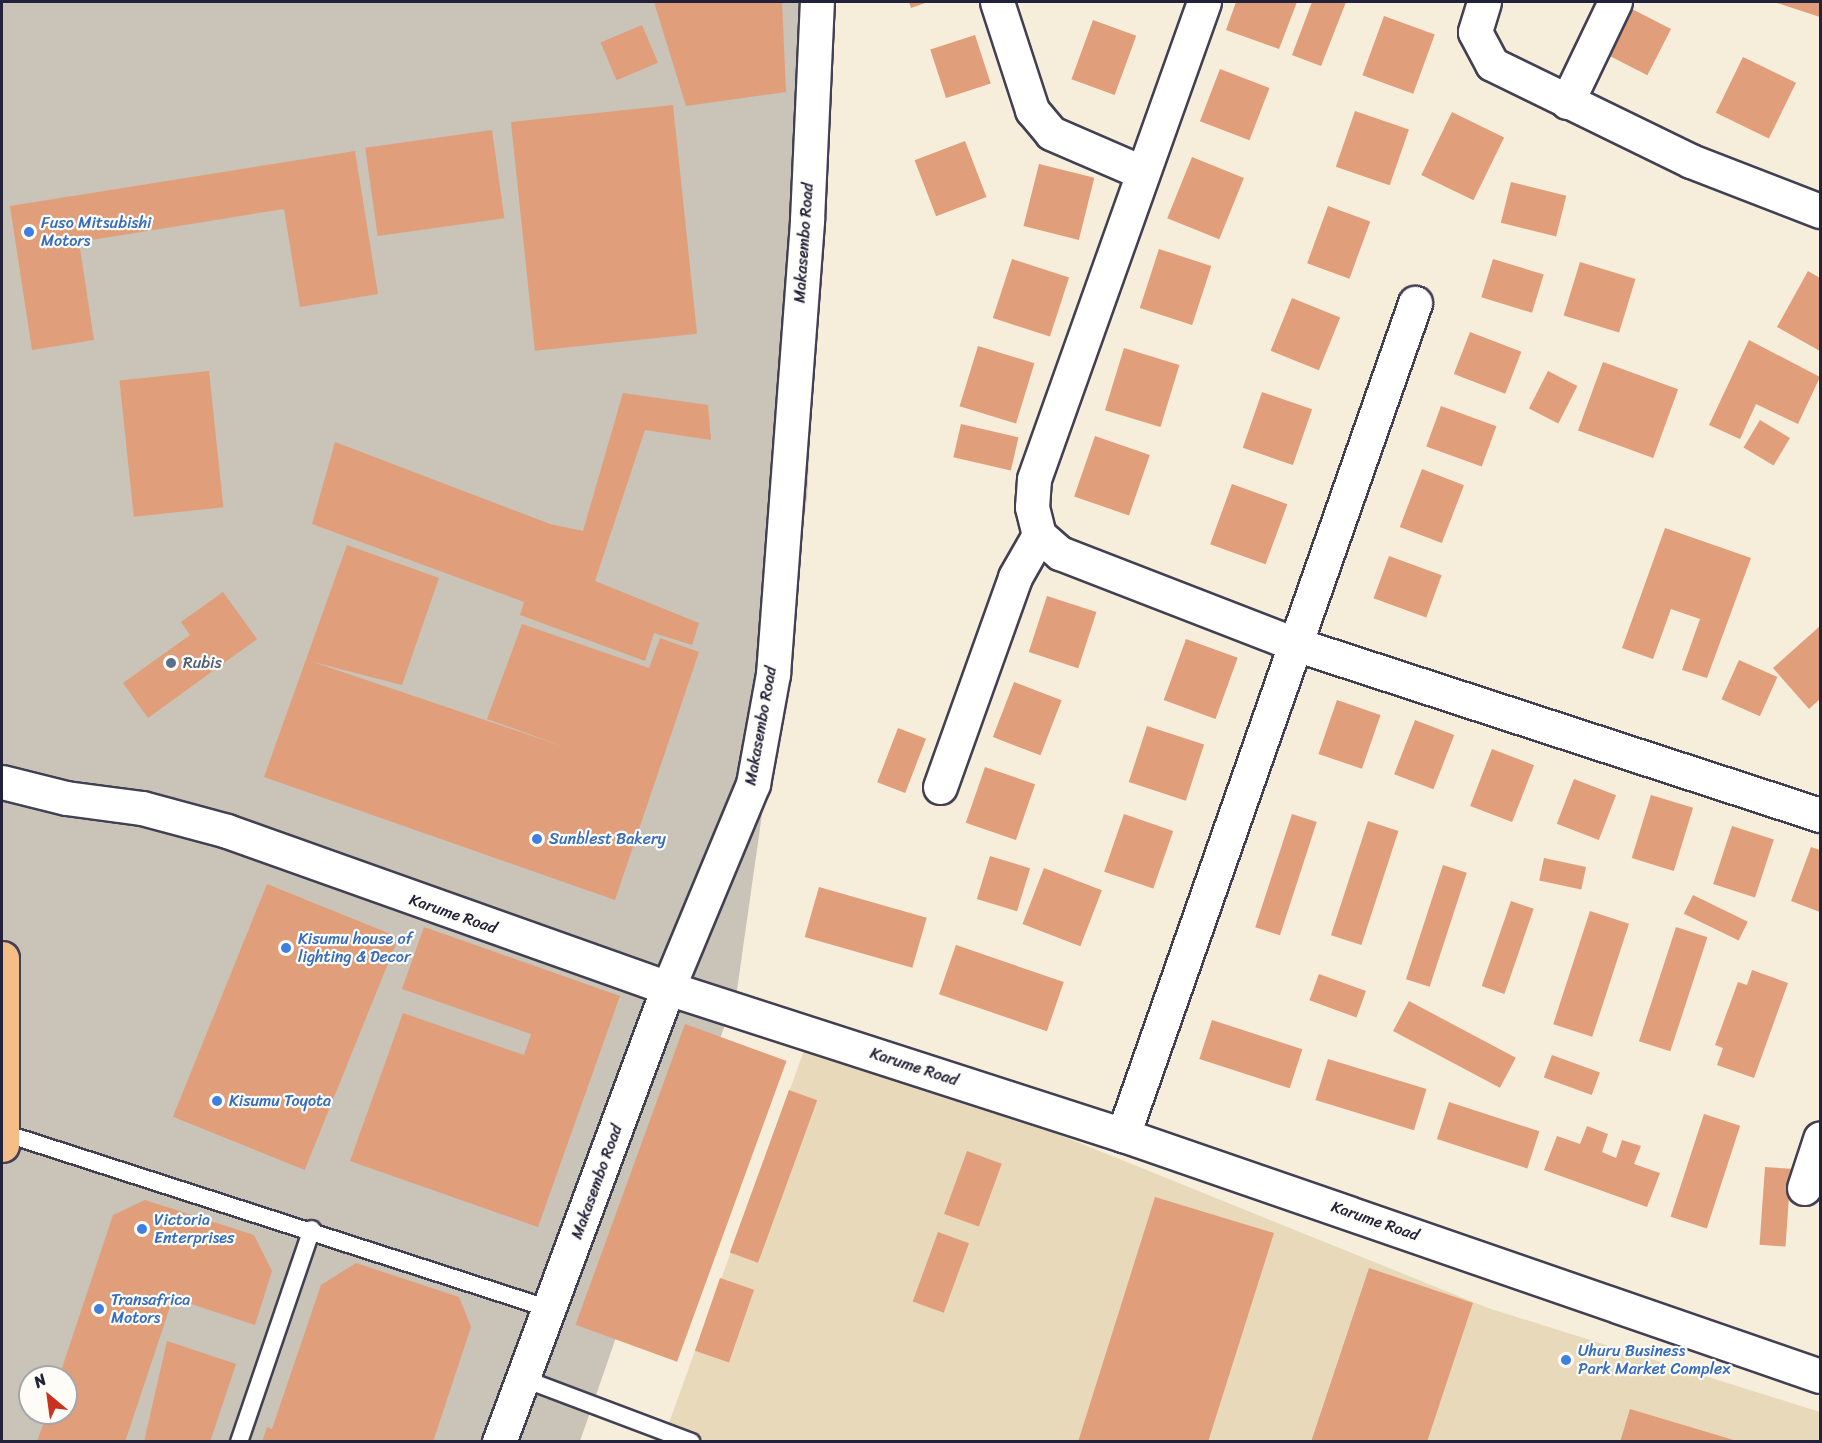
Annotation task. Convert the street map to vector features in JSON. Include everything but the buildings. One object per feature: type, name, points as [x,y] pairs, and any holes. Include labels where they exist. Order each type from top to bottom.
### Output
[{"type":"highway","points":[[2,958],[3,1139]]},
{"type":"street","name":"Makasembo Road","points":[[499,1442],[668,988],[753,784],[772,674],[807,220],[817,2]]},
{"type":"street","points":[[997,2],[1032,110],[1051,133],[1141,172]]},
{"type":"street","points":[[1204,2],[1141,172],[1034,480],[1032,507],[1039,535],[1060,553],[1295,644],[1821,815]]},
{"type":"street","points":[[1484,2],[1475,32],[1492,63],[1567,102],[1691,161],[1821,211]]},
{"type":"street","points":[[1567,102],[1615,2]]},
{"type":"street","points":[[1124,1135],[1415,303]]},
{"type":"street","points":[[940,788],[1015,577],[1039,535]]},
{"type":"street","name":"Karume Road","points":[[2,782],[66,798],[142,807],[226,831],[668,988],[1124,1135],[1821,1376]]},
{"type":"street","points":[[1804,1188],[1821,1139]]},
{"type":"lane","points":[[3,1139],[312,1228],[550,1309]]},
{"type":"lane","points":[[239,1442],[312,1228]]},
{"type":"lane","points":[[522,1378],[692,1442]]},
{"type":"shaded area","points":[[2,2],[832,2],[807,498],[737,990],[580,1441],[2,1442]]},
{"type":"shaded area","points":[[810,1034],[1488,1308],[1820,1412],[1820,1442],[662,1442]]},
{"type":"place","name":"Fuso Mitsubishi Motors","points":[[29,232]]},
{"type":"place","name":"Rubis","points":[[171,663]]},
{"type":"place","name":"Sunblest Bakery","points":[[537,839]]},
{"type":"place","name":"Kisumu house of lighting & Decor","points":[[286,948]]},
{"type":"place","name":"Kisumu Toyota","points":[[217,1101]]},
{"type":"place","name":"Victoria Enterprises","points":[[142,1229]]},
{"type":"place","name":"Transafrica Motors","points":[[99,1309]]},
{"type":"place","name":"Uhuru Business Park Market Complex","points":[[1566,1360]]}]
